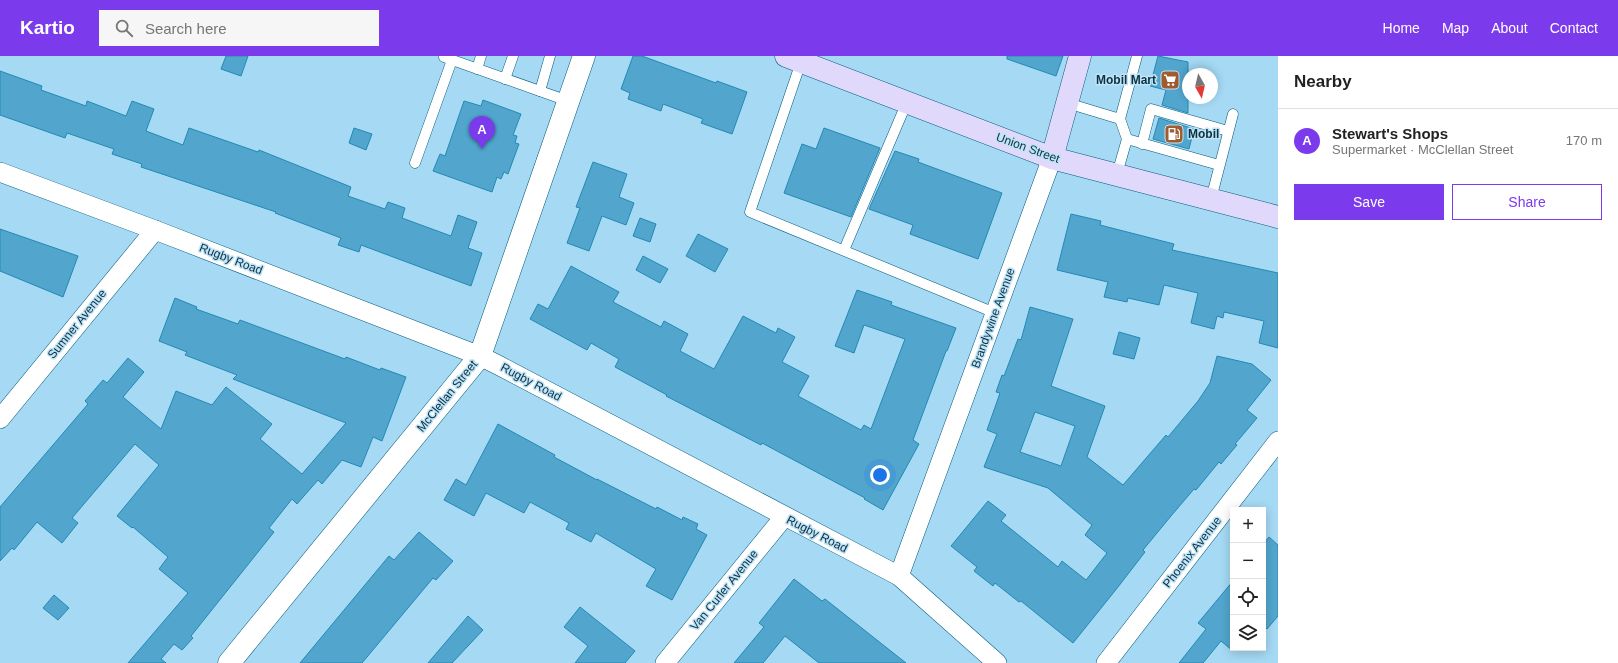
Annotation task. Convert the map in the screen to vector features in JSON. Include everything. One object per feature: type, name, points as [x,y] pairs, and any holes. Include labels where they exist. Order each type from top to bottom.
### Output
[{"type":"main road","name":"Brandywine Avenue","points":[[1052,158],[1080,56]]},
{"type":"main road","name":"Union Street","points":[[794,59],[1052,158],[1278,217]]},
{"type":"street","name":"McClellan Street","points":[[229,663],[480,356],[584,56]]},
{"type":"street","name":"Brandywine Avenue","points":[[899,576],[1052,158]]},
{"type":"street","name":"Rugby Road","points":[[0,172],[480,356],[784,517],[899,576],[998,663]]},
{"type":"street","name":"Sumner Avenue","points":[[0,419],[154,230]]},
{"type":"street","name":"Phoenix Avenue","points":[[1106,663],[1278,441]]},
{"type":"street","name":"Van Curler Avenue","points":[[665,663],[784,517]]},
{"type":"lane","points":[[477,69],[481,56]]},
{"type":"lane","points":[[505,79],[513,56]]},
{"type":"lane","points":[[540,91],[550,56]]},
{"type":"lane","points":[[1117,174],[1127,139],[1120,119],[1136,56]]},
{"type":"lane","points":[[415,163],[448,58],[568,101]]},
{"type":"lane","points":[[794,59],[750,212],[995,313]]},
{"type":"lane","points":[[844,250],[907,102]]},
{"type":"lane","points":[[1067,103],[1120,119]]},
{"type":"lane","points":[[1142,144],[1151,109],[1228,131]]},
{"type":"lane","points":[[1211,199],[1233,114]]},
{"type":"lane","points":[[1127,139],[1219,165]]},
{"type":"building","points":[[226,56],[248,56],[241,76],[221,69]]},
{"type":"building","points":[[633,56],[642,56],[716,83],[717,81],[747,92],[732,134],[701,123],[703,119],[663,104],[661,111],[628,99],[630,93],[621,89]]},
{"type":"building","points":[[1007,56],[1063,56],[1056,76],[1007,59]]},
{"type":"building","name":"Mobil Mart","points":[[1158,56],[1188,62],[1188,68],[1182,68],[1182,104],[1188,104],[1188,113],[1162,105],[1166,90],[1150,86]]},
{"type":"building","points":[[0,71],[42,86],[41,90],[86,106],[87,101],[126,116],[132,101],[154,109],[146,131],[183,145],[189,128],[258,152],[259,150],[351,187],[348,196],[385,209],[388,202],[405,208],[402,218],[451,236],[458,215],[477,222],[468,248],[482,253],[471,286],[361,245],[359,252],[338,245],[341,238],[275,213],[276,212],[141,167],[142,164],[112,154],[114,149],[67,133],[65,138],[0,115]]},
{"type":"building","points":[[483,100],[521,114],[513,135],[517,136],[515,143],[519,144],[508,174],[504,172],[501,179],[497,177],[492,192],[433,171],[440,154],[445,156],[464,101],[481,106]]},
{"type":"building","name":"Mobil","points":[[1159,118],[1194,129],[1189,149],[1153,139]]},
{"type":"building","points":[[354,128],[372,134],[366,150],[349,143]]},
{"type":"building","points":[[824,128],[880,148],[851,217],[784,193],[802,144],[816,149]]},
{"type":"building","points":[[895,151],[919,159],[918,162],[1002,193],[978,259],[910,234],[913,225],[869,209]]},
{"type":"building","points":[[593,162],[627,174],[619,197],[634,203],[626,225],[602,216],[589,251],[567,243],[580,208],[576,207]]},
{"type":"building","points":[[1071,214],[1101,221],[1100,225],[1174,244],[1172,250],[1278,273],[1278,348],[1259,343],[1264,321],[1224,312],[1223,318],[1217,316],[1214,329],[1191,323],[1198,293],[1164,285],[1159,305],[1128,298],[1127,302],[1104,297],[1108,282],[1057,270]]},
{"type":"building","points":[[640,218],[656,224],[650,242],[633,236]]},
{"type":"building","points":[[0,229],[78,256],[63,297],[0,271]]},
{"type":"building","points":[[698,234],[728,249],[715,272],[686,256]]},
{"type":"building","points":[[643,256],[668,269],[660,283],[636,270]]},
{"type":"building","points":[[571,266],[619,292],[613,302],[661,327],[664,321],[688,334],[680,351],[714,369],[743,316],[776,333],[778,328],[795,337],[782,362],[809,376],[798,396],[861,430],[864,425],[871,429],[905,339],[864,325],[854,353],[835,346],[857,290],[892,302],[891,305],[956,328],[913,440],[919,444],[883,510],[864,499],[865,498],[762,443],[761,445],[666,396],[667,395],[615,367],[619,359],[591,343],[587,350],[530,319],[538,304],[548,309]]},
{"type":"building","points":[[175,298],[197,307],[196,309],[238,324],[240,320],[345,359],[346,357],[380,370],[381,368],[406,377],[382,441],[373,437],[361,467],[342,460],[322,484],[318,480],[297,504],[292,499],[269,528],[274,532],[191,636],[193,638],[182,650],[174,644],[161,659],[166,663],[128,663],[188,593],[159,569],[168,557],[133,527],[132,528],[117,516],[159,465],[135,444],[72,518],[78,523],[62,543],[37,522],[14,550],[12,548],[0,561],[0,507],[88,404],[85,401],[103,380],[107,383],[128,358],[144,372],[123,397],[161,429],[176,391],[212,405],[226,387],[272,424],[260,439],[302,474],[346,423],[233,379],[237,375],[185,355],[187,352],[159,341]]},
{"type":"building","points":[[1030,307],[1073,319],[1051,386],[1105,406],[1087,457],[1123,485],[1166,435],[1168,437],[1198,401],[1210,383],[1217,356],[1252,364],[1271,380],[1247,410],[1257,418],[1235,444],[1237,445],[1221,464],[1219,462],[1196,490],[1194,489],[1171,516],[1143,550],[1145,552],[1118,587],[1073,643],[1021,601],[1019,602],[995,583],[993,586],[974,571],[977,567],[951,546],[988,501],[1006,515],[1001,521],[1058,567],[1062,561],[1086,580],[1107,553],[1085,535],[1092,525],[1048,488],[984,467],[997,434],[987,430],[1000,393],[996,392],[1002,375],[1004,376],[1018,339],[1021,340]],"holes":[[[1035,412],[1075,426],[1061,466],[1020,452]]]},
{"type":"building","points":[[1119,332],[1140,338],[1134,359],[1113,354]]},
{"type":"building","points":[[498,424],[597,480],[656,509],[657,507],[682,520],[683,517],[698,524],[696,529],[707,535],[672,600],[646,586],[656,569],[596,533],[591,542],[566,529],[569,523],[530,502],[524,513],[486,493],[474,516],[444,500],[456,479],[466,485]]},
{"type":"building","points":[[419,532],[453,561],[436,580],[433,578],[362,663],[300,663],[389,556],[394,560]]},
{"type":"building","points":[[1269,537],[1278,545],[1278,616],[1267,629],[1266,628],[1266,540]]},
{"type":"building","points":[[794,579],[822,601],[825,599],[906,663],[819,663],[785,636],[763,663],[734,663],[764,627],[759,623]]},
{"type":"building","points":[[1230,585],[1230,648],[1221,641],[1203,663],[1179,663],[1206,629],[1198,623]]},
{"type":"building","points":[[54,595],[69,608],[58,620],[43,608]]},
{"type":"building","points":[[580,607],[635,651],[625,663],[575,663],[588,646],[564,627]]},
{"type":"building","points":[[468,616],[483,630],[452,663],[428,663]]},
{"type":"place","name":"Mobil Mart","points":[[1170,80]]},
{"type":"place","name":"Mobil","points":[[1174,134]]},
{"type":"place","name":"Stewart's Shops","points":[[482,149]]}]
